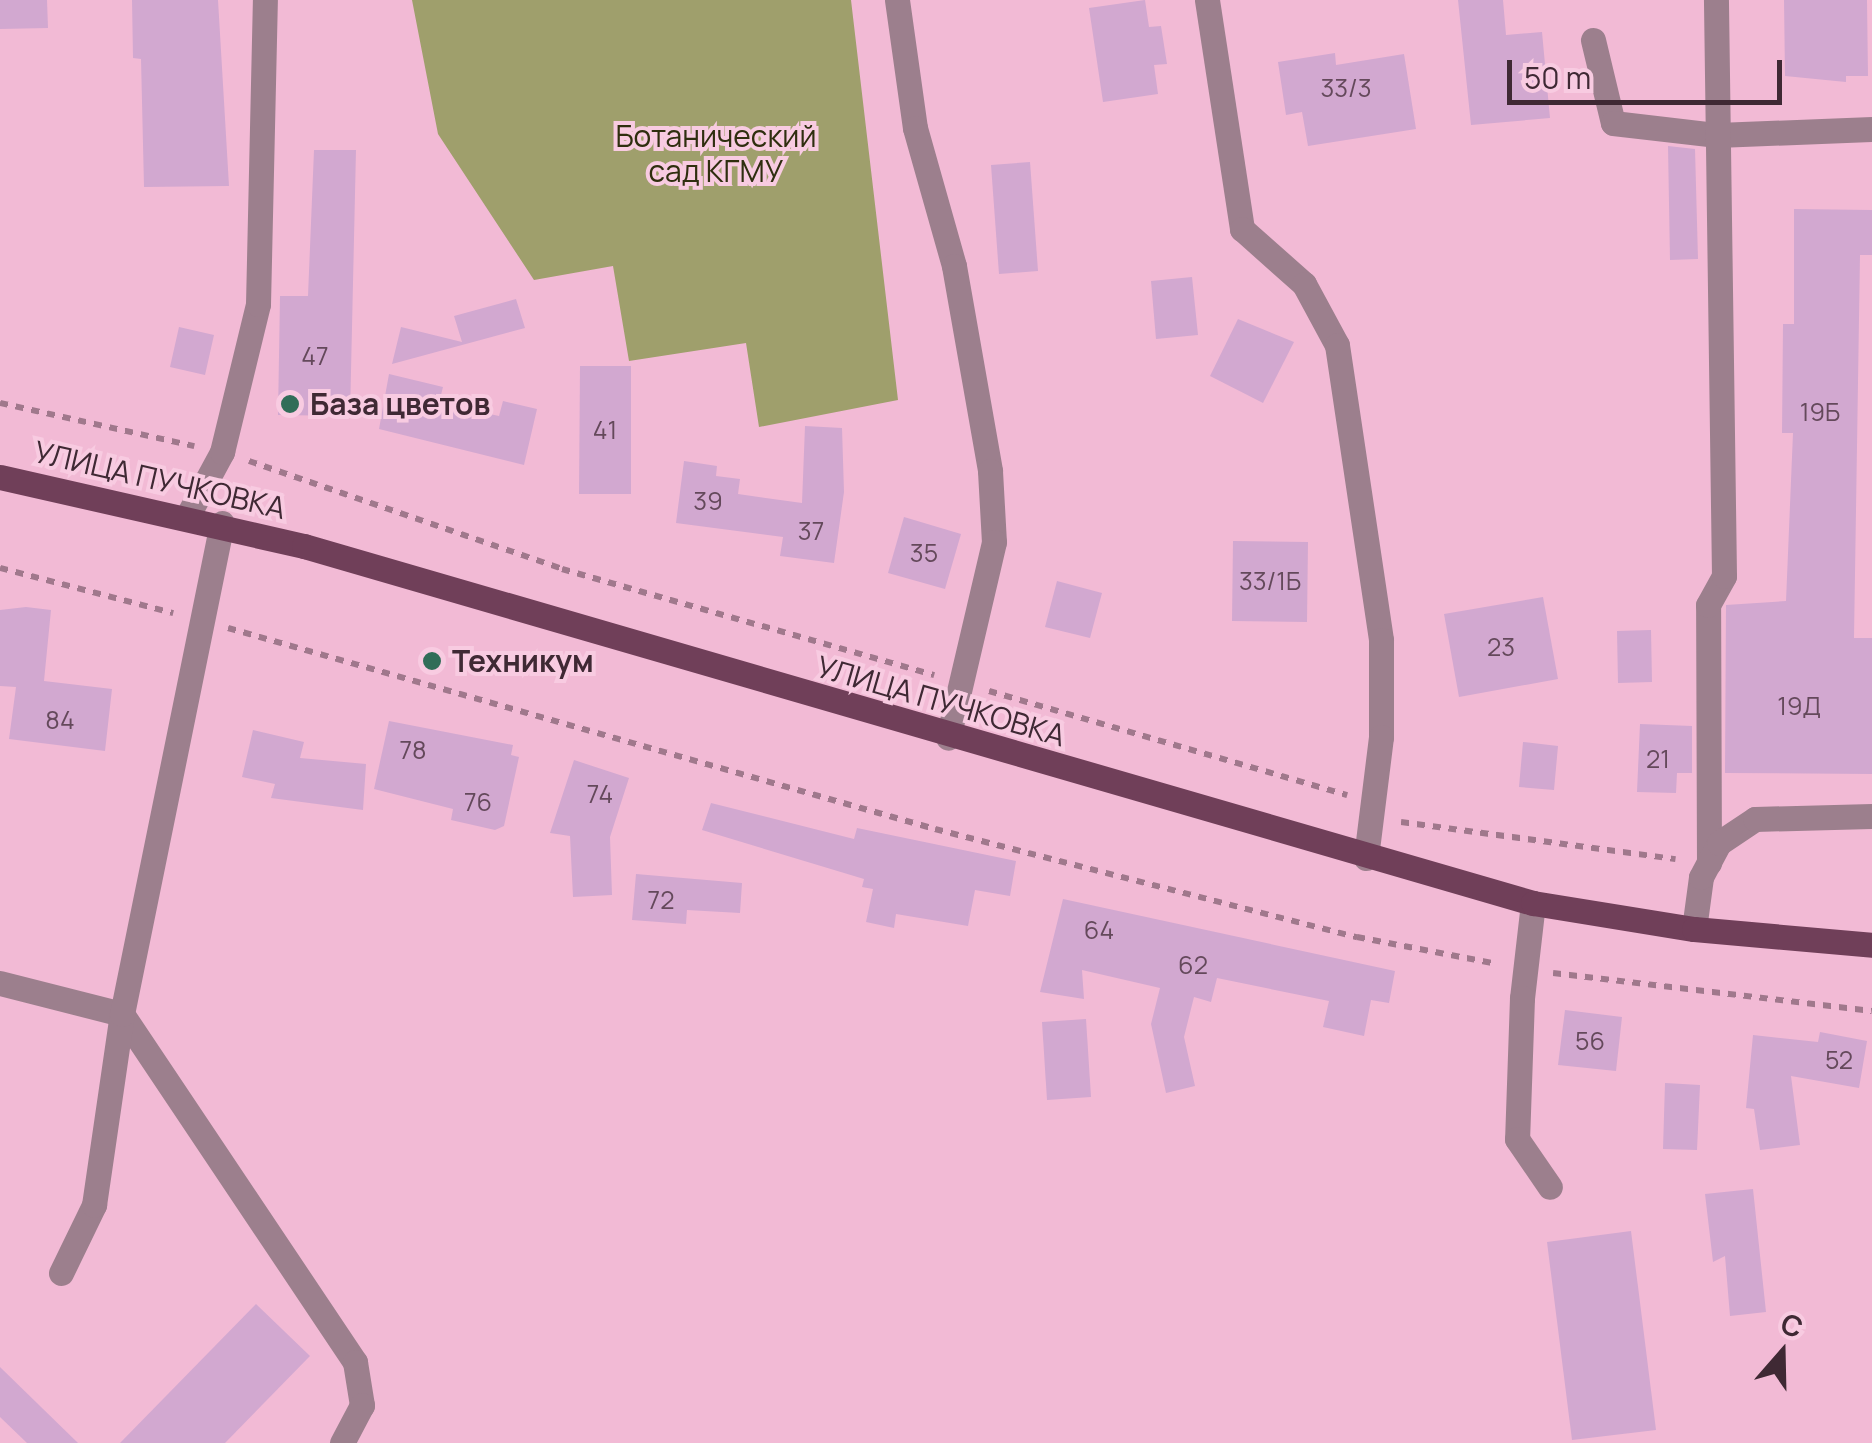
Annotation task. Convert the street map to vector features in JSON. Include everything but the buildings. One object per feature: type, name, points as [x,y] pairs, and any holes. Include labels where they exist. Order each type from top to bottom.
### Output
[{"type":"main road","name":"УЛИЦА ПУЧКОВКА","points":[[0,477],[222,524],[948,738],[1533,903],[1694,929],[1872,945]]},
{"type":"street","points":[[188,515],[222,452],[258,304],[265,0]]},
{"type":"street","points":[[897,0],[915,128],[954,266],[990,470],[994,542],[948,738]]},
{"type":"street","points":[[1206,0],[1242,229],[1304,284],[1337,345],[1373,552],[1381,640],[1381,737],[1366,858]]},
{"type":"street","points":[[1694,929],[1709,862],[1708,605],[1724,576],[1716,0]]},
{"type":"street","points":[[1592,40],[1613,124],[1717,135],[1872,129]]},
{"type":"street","points":[[61,1273],[94,1205],[122,1014],[207,622],[222,524]]},
{"type":"street","points":[[1709,862],[1719,843],[1755,819],[1872,816]]},
{"type":"street","points":[[1533,903],[1525,970],[1517,1139],[1550,1187]]},
{"type":"street","points":[[0,983],[122,1014],[356,1362],[362,1406],[342,1443]]},
{"type":"path","points":[[0,403],[222,452],[562,569],[1372,802],[1391,820],[1550,846],[1709,862]]},
{"type":"path","points":[[0,568],[207,622],[935,828],[1357,937],[1525,970],[1872,1010]]},
{"type":"green space","name":"Ботанический сад КГМУ","points":[[412,0],[851,0],[898,400],[759,427],[746,343],[629,361],[613,266],[534,280],[438,134]]},
{"type":"place","name":"База цветов","points":[[290,404]]},
{"type":"place","name":"Техникум","points":[[432,661]]}]
